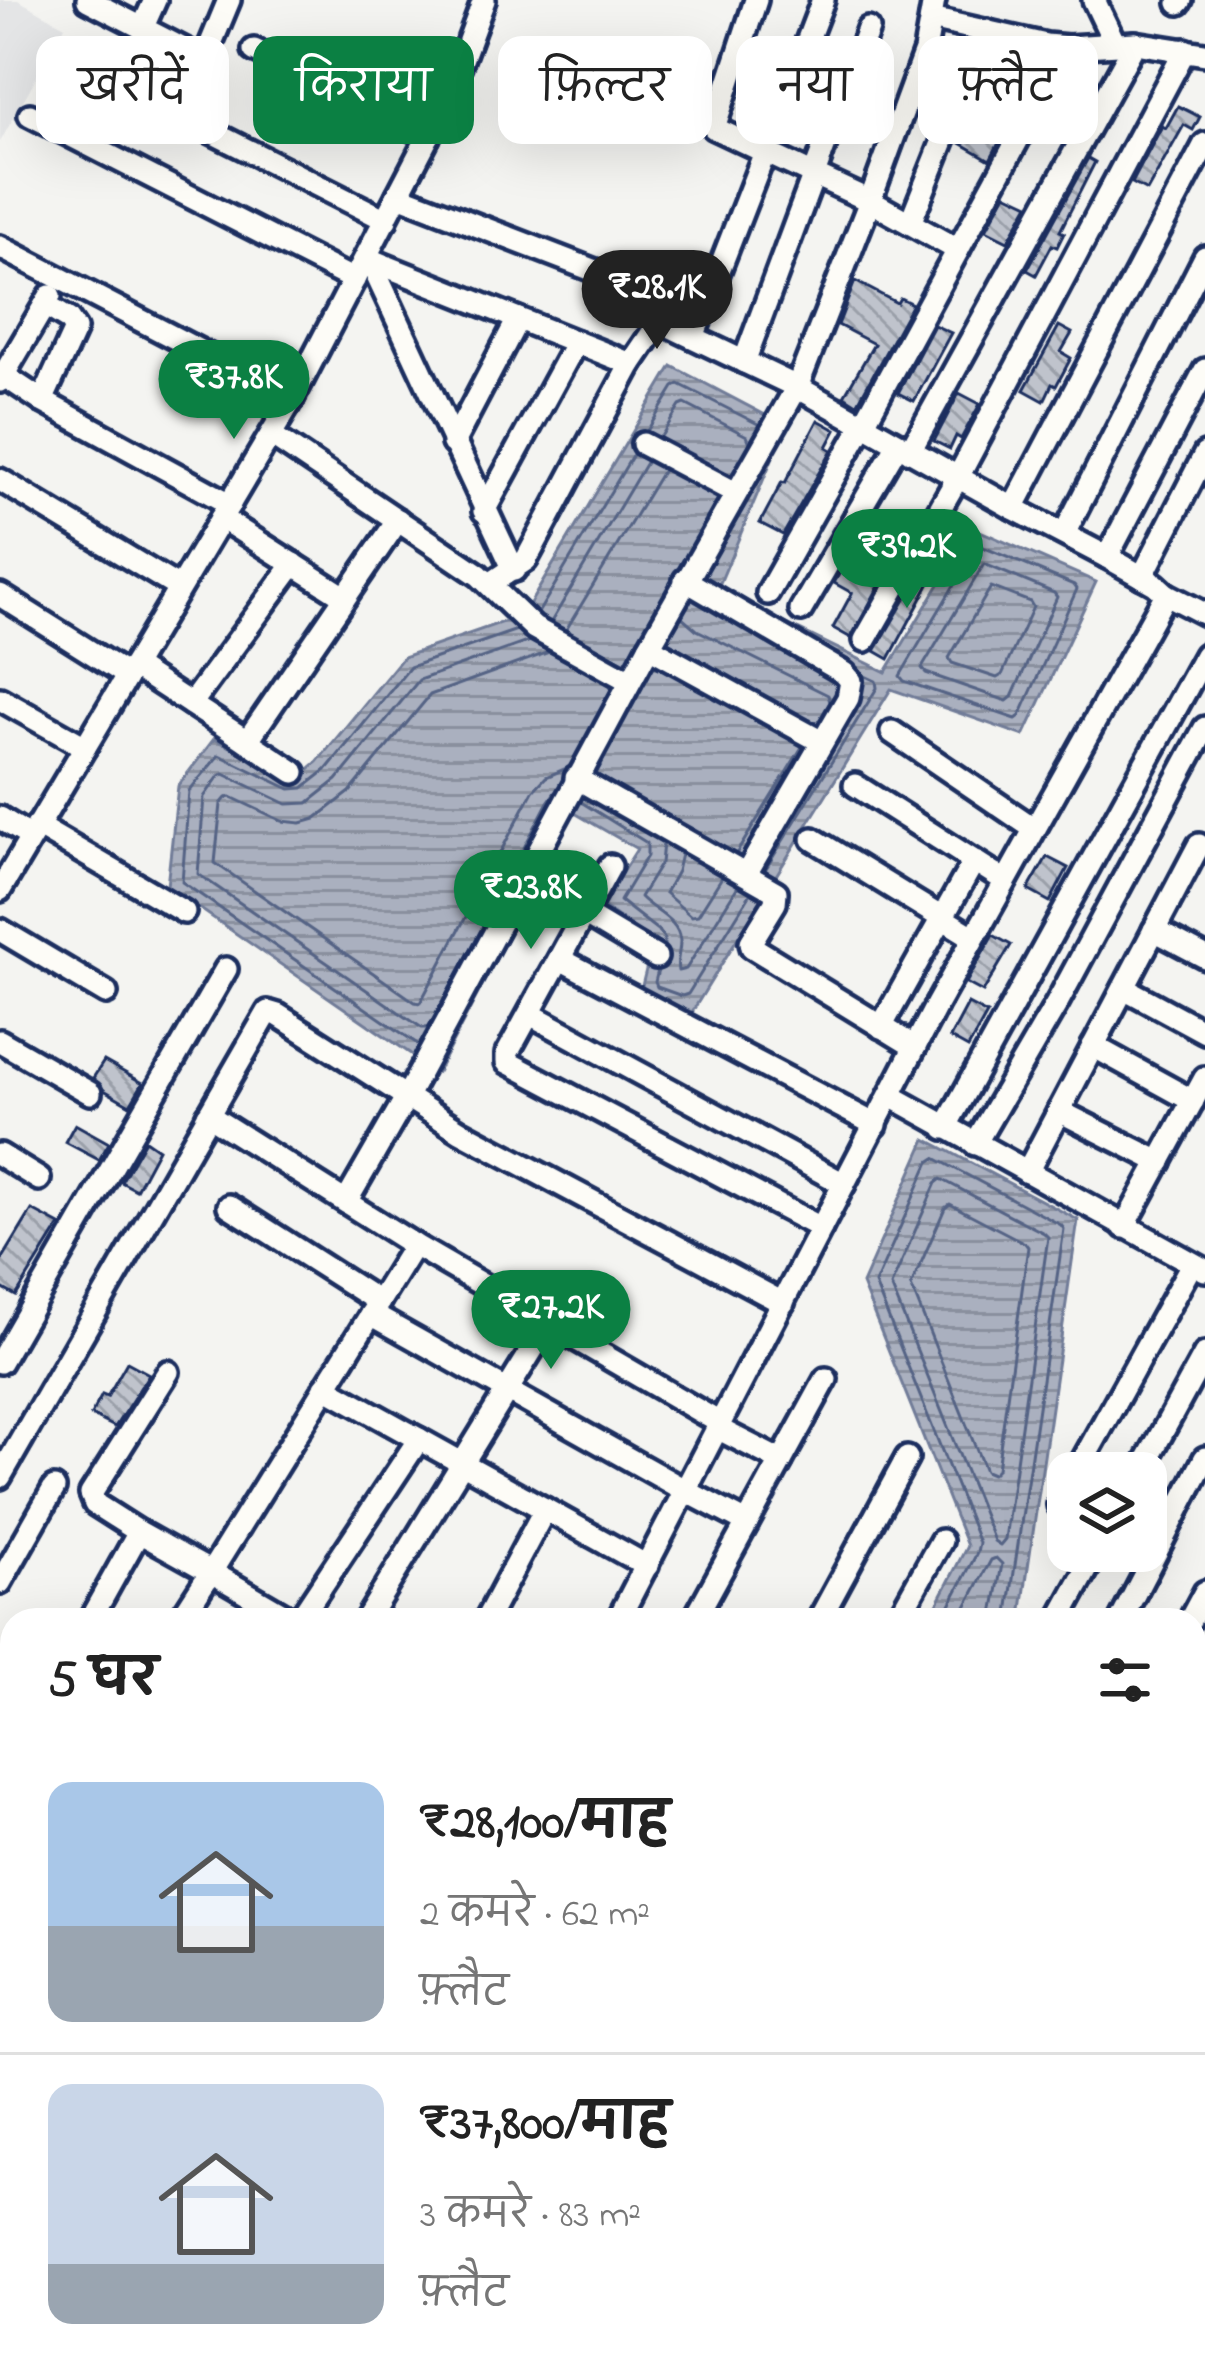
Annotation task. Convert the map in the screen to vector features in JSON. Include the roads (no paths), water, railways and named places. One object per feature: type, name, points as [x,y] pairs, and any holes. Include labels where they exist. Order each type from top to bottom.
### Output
[{"type":"street","points":[[88,0],[201,58],[229,0]]},
{"type":"street","points":[[142,29],[155,0]]},
{"type":"street","points":[[469,36],[484,0]]},
{"type":"street","points":[[756,0],[714,128],[958,250]]},
{"type":"street","points":[[692,337],[823,0]]},
{"type":"street","points":[[1094,0],[1125,43]]},
{"type":"street","points":[[346,1202],[796,387],[925,51],[933,9],[1008,36]]},
{"type":"street","points":[[744,362],[868,29]]},
{"type":"street","points":[[910,224],[987,31]]},
{"type":"street","points":[[801,610],[904,447],[1125,43]]},
{"type":"street","points":[[865,640],[1195,52],[1098,44]]},
{"type":"street","points":[[30,115],[354,280]]},
{"type":"street","points":[[229,141],[386,220]]},
{"type":"street","points":[[0,890],[292,399],[354,280],[371,260],[424,144]]},
{"type":"street","points":[[768,593],[1016,144]]},
{"type":"street","points":[[1013,508],[1205,144]]},
{"type":"street","points":[[398,195],[616,279]]},
{"type":"street","points":[[0,247],[292,399]]},
{"type":"street","points":[[1064,534],[1205,257]]},
{"type":"street","points":[[371,260],[631,364]]},
{"type":"street","points":[[371,260],[514,570]]},
{"type":"street","points":[[59,279],[1,376],[225,511],[346,597]]},
{"type":"street","points":[[42,401],[75,329],[45,305]]},
{"type":"street","points":[[454,443],[518,319]]},
{"type":"street","points":[[490,584],[526,560],[631,364],[659,325],[668,325],[796,387],[1205,614]]},
{"type":"street","points":[[484,512],[576,342]]},
{"type":"street","points":[[1107,557],[1205,370]]},
{"type":"street","points":[[271,435],[490,584],[533,628],[630,681]]},
{"type":"street","points":[[643,444],[736,494]]},
{"type":"street","points":[[1142,577],[1205,454]]},
{"type":"street","points":[[0,480],[179,588]]},
{"type":"street","points":[[247,741],[398,520]]},
{"type":"street","points":[[191,704],[294,564]]},
{"type":"street","points":[[686,580],[851,681],[848,698],[746,874]]},
{"type":"street","points":[[624,1608],[973,937],[1166,594]]},
{"type":"street","points":[[0,595],[191,704],[294,772]]},
{"type":"street","points":[[649,647],[822,742]]},
{"type":"street","points":[[945,1128],[1205,655]]},
{"type":"street","points":[[0,699],[85,747]]},
{"type":"street","points":[[975,1144],[1205,728]]},
{"type":"street","points":[[892,732],[1033,828]]},
{"type":"street","points":[[576,778],[776,892],[752,947],[915,1047]]},
{"type":"street","points":[[855,785],[1004,880]]},
{"type":"street","points":[[0,818],[34,831],[184,912]]},
{"type":"street","points":[[813,839],[973,937]]},
{"type":"street","points":[[1027,1172],[1154,930],[1197,870],[1199,845]]},
{"type":"street","points":[[881,1027],[974,861]]},
{"type":"street","points":[[610,866],[507,1054],[507,1062],[821,1228]]},
{"type":"street","points":[[584,914],[656,957]]},
{"type":"street","points":[[0,930],[106,993]]},
{"type":"street","points":[[1154,930],[1205,957]]},
{"type":"street","points":[[560,959],[876,1125]]},
{"type":"street","points":[[0,1362],[226,969]]},
{"type":"street","points":[[1124,988],[1205,1032]]},
{"type":"street","points":[[0,1477],[268,1012],[460,1131],[783,1303]]},
{"type":"street","points":[[530,1014],[844,1184]]},
{"type":"street","points":[[0,1041],[90,1094]]},
{"type":"street","points":[[1093,1046],[1193,1101]]},
{"type":"street","points":[[1124,1227],[1205,1078]]},
{"type":"street","points":[[891,1096],[1199,1267],[1089,1452]]},
{"type":"street","points":[[1059,1111],[1160,1162]]},
{"type":"street","points":[[208,1114],[414,1245],[781,1461]]},
{"type":"street","points":[[0,1155],[39,1179]]},
{"type":"street","points":[[229,1206],[375,1308],[506,1391],[747,1523]]},
{"type":"street","points":[[188,1608],[414,1245]]},
{"type":"street","points":[[373,1608],[548,1324]]},
{"type":"street","points":[[1151,1452],[1205,1354]]},
{"type":"street","points":[[168,1372],[92,1494],[95,1504],[275,1608]]},
{"type":"street","points":[[701,1608],[826,1378]]},
{"type":"street","points":[[325,1387],[647,1566]]},
{"type":"street","points":[[304,1608],[419,1439]]},
{"type":"street","points":[[1127,1608],[1205,1457]]},
{"type":"street","points":[[826,1608],[907,1458]]},
{"type":"street","points":[[0,1582],[54,1488]]},
{"type":"street","points":[[492,1608],[545,1509]]},
{"type":"street","points":[[97,1608],[139,1532]]},
{"type":"street","points":[[905,1608],[941,1541]]},
{"type":"street","points":[[1066,1608],[1085,1572]]},
{"type":"water","points":[[672,366],[786,426],[717,590],[886,672],[973,528],[1096,582],[1024,736],[891,689],[692,1012],[640,994],[653,941],[601,905],[637,849],[573,812],[437,1072],[167,886],[178,786],[214,739],[297,779],[317,762],[403,657],[523,615]]},
{"type":"water","points":[[926,1139],[1078,1220],[1022,1608],[935,1608],[967,1546],[862,1284]]}]
